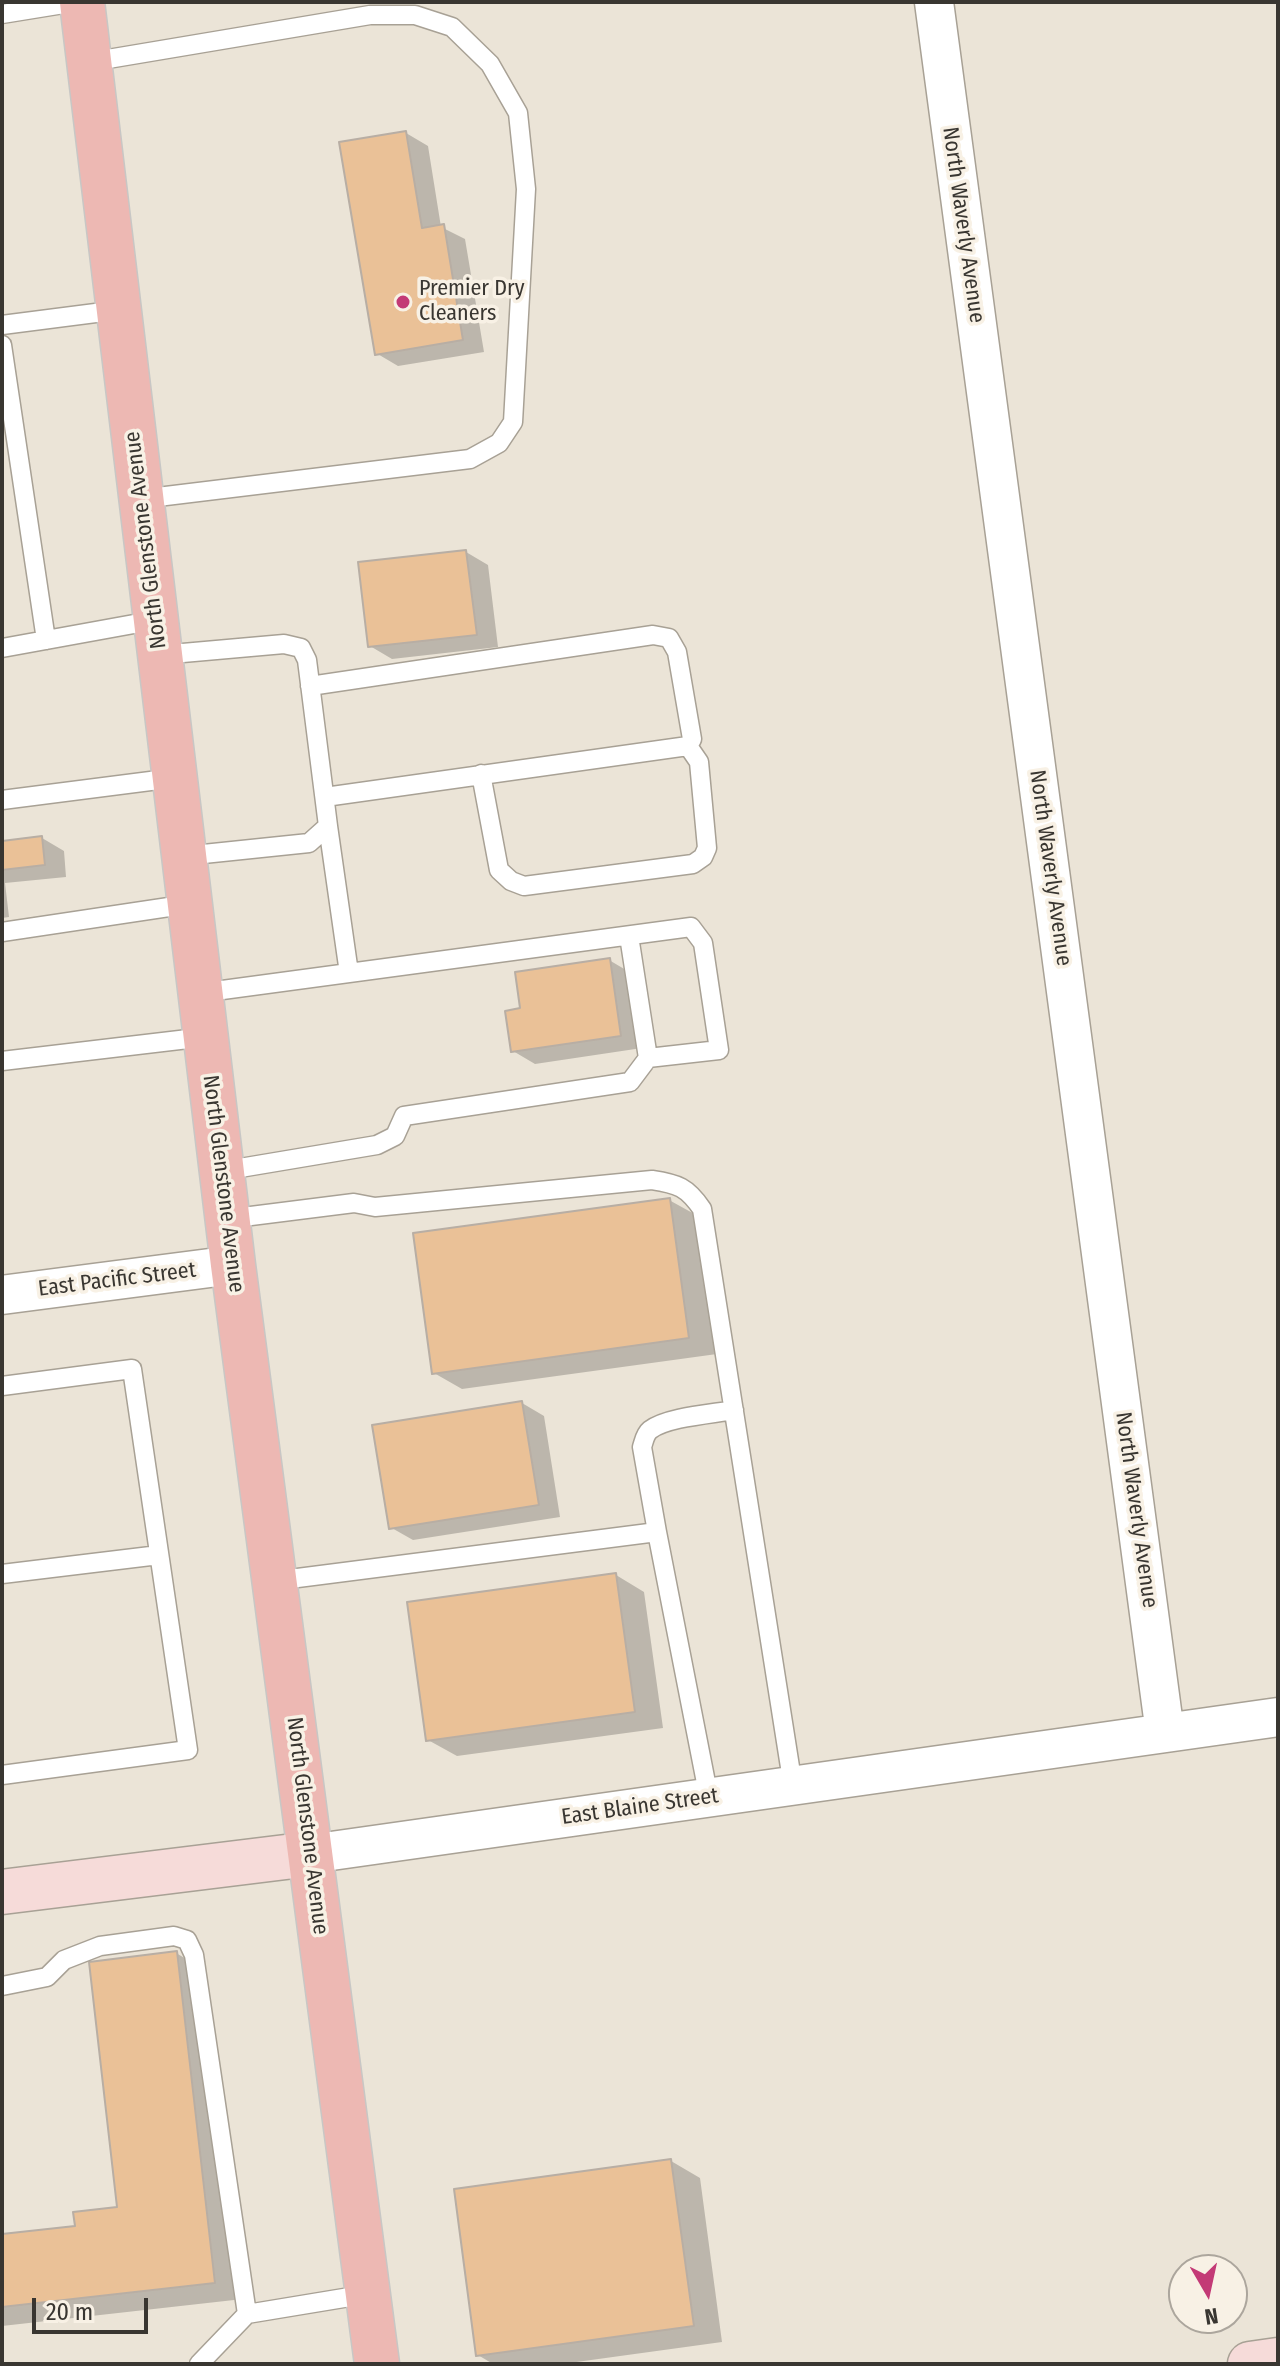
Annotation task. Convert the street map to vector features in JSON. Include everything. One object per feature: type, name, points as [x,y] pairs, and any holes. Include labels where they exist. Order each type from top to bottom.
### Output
[{"type":"main road","name":"North Glenstone Avenue","points":[[82,2],[227,1219],[377,2364]]},
{"type":"street","name":"North Waverly Avenue","points":[[934,2],[1165,1733]]},
{"type":"street","name":"East Pacific Street","points":[[2,1295],[233,1265]]},
{"type":"street","name":"East Blaine Street","points":[[2,1892],[310,1854],[1278,1717]]},
{"type":"street","points":[[1250,2364],[1278,2360]]},
{"type":"lane","points":[[2,14],[76,2]]},
{"type":"lane","points":[[90,62],[370,15],[415,15],[452,27],[490,64],[518,113],[526,189],[513,422],[499,443],[470,459],[141,499]]},
{"type":"lane","points":[[2,325],[119,310]]},
{"type":"lane","points":[[2,345],[8,430],[46,640]]},
{"type":"lane","points":[[310,686],[653,635],[669,638],[677,652],[692,739],[688,746]]},
{"type":"lane","points":[[2,648],[46,640],[158,637],[284,644],[301,648],[307,660],[349,973]]},
{"type":"lane","points":[[325,797],[688,746]]},
{"type":"lane","points":[[481,774],[499,870],[511,881],[524,886],[693,864],[703,857],[707,848],[699,762],[688,746]]},
{"type":"lane","points":[[2,800],[174,778]]},
{"type":"lane","points":[[184,856],[309,843],[328,826]]},
{"type":"lane","points":[[2,932],[189,904]]},
{"type":"lane","points":[[200,993],[691,927],[703,943],[719,1050],[648,1058]]},
{"type":"lane","points":[[222,1171],[377,1145],[395,1136],[404,1116],[630,1082],[648,1058],[629,936]]},
{"type":"lane","points":[[2,1061],[205,1037]]},
{"type":"lane","points":[[227,1219],[354,1203],[375,1207],[652,1180],[670,1182],[689,1191],[702,1209],[793,1786]]},
{"type":"lane","points":[[2,1386],[132,1369],[188,1750],[2,1775]]},
{"type":"lane","points":[[709,1798],[642,1447],[651,1429],[665,1423],[734,1410]]},
{"type":"lane","points":[[274,1581],[657,1532]]},
{"type":"lane","points":[[2,1574],[159,1555]]},
{"type":"lane","points":[[2,1986],[47,1977],[64,1960],[100,1946],[174,1936],[187,1940],[194,1955],[247,2314]]},
{"type":"lane","points":[[199,2364],[247,2314],[368,2294]]},
{"type":"building","points":[[406,131],[422,228],[444,224],[463,340],[375,355],[339,142]]},
{"type":"building","points":[[466,550],[477,635],[368,647],[358,562]]},
{"type":"building","points":[[42,836],[45,865],[2,870],[2,841]]},
{"type":"building","points":[[610,958],[621,1036],[511,1052],[505,1011],[520,1008],[515,972]]},
{"type":"building","points":[[670,1198],[689,1338],[432,1374],[413,1233]]},
{"type":"building","points":[[522,1401],[539,1505],[389,1529],[372,1425]]},
{"type":"building","points":[[616,1573],[635,1712],[426,1741],[407,1602]]},
{"type":"building","points":[[177,1951],[215,2283],[2,2307],[2,2234],[75,2226],[73,2212],[117,2207],[89,1962]]},
{"type":"building","points":[[671,2159],[694,2326],[476,2356],[454,2189]]},
{"type":"place","name":"Premier Dry Cleaners","points":[[403,302]]}]
